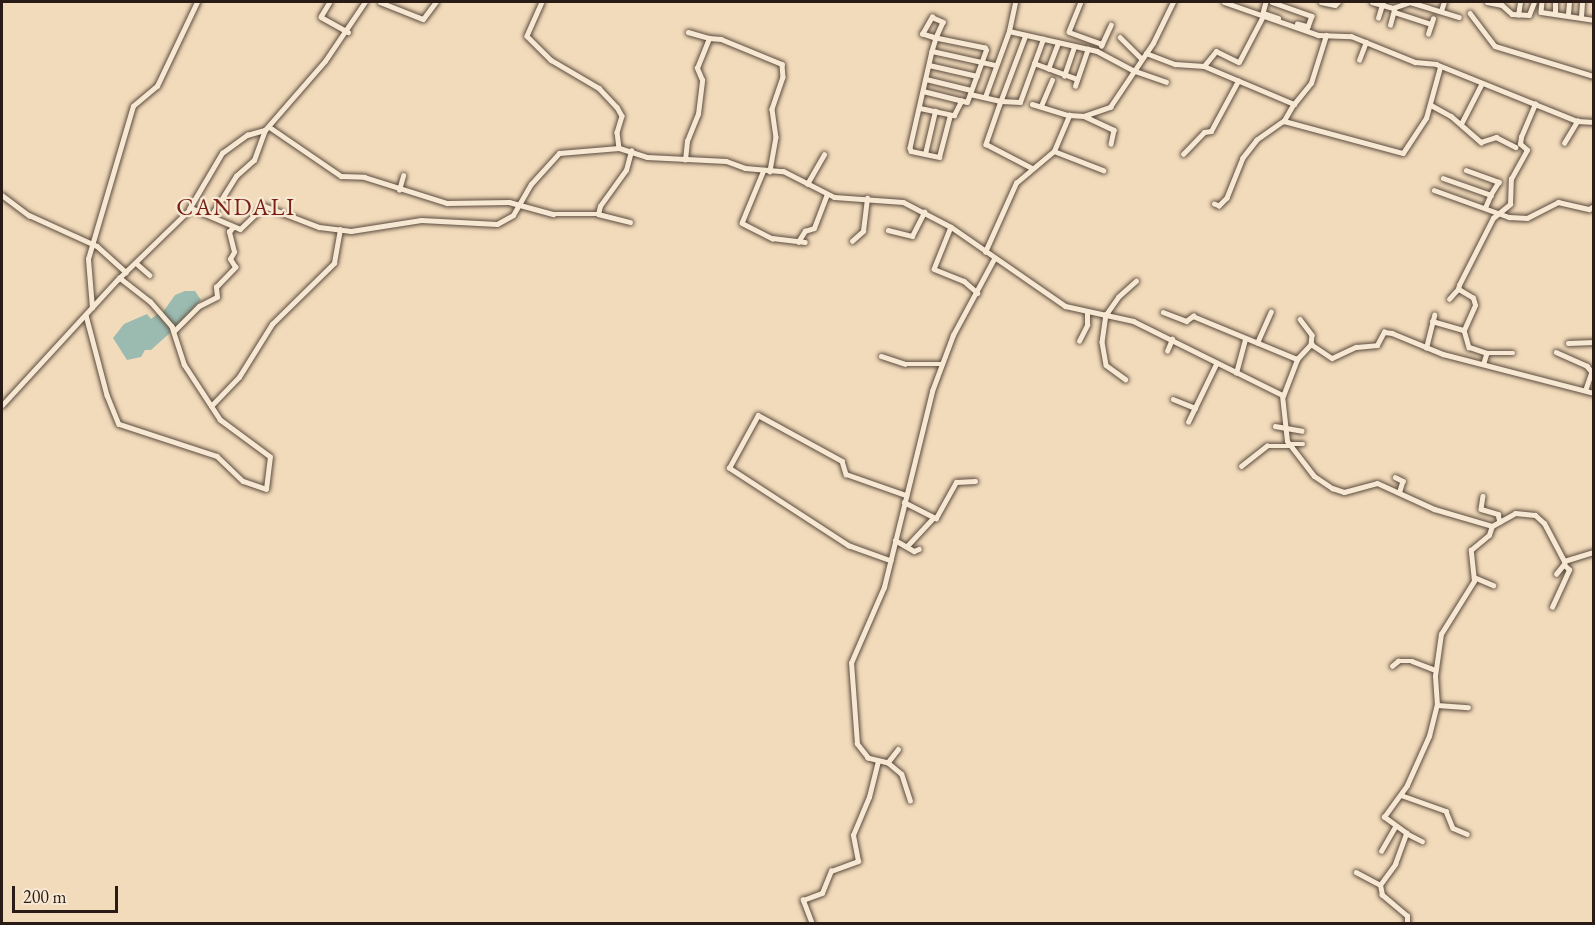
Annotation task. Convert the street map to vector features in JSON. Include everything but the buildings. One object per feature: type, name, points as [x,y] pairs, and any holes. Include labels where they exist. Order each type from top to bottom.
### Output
[{"type":"street","points":[[92,308],[87,270],[133,105],[157,86],[197,2]]},
{"type":"street","points":[[330,2],[321,17],[348,32]]},
{"type":"street","points":[[2,405],[83,323],[86,315],[119,278],[189,209],[222,153],[248,135],[271,128],[279,112],[295,99],[348,32],[365,2]]},
{"type":"street","points":[[380,2],[423,19],[436,2]]},
{"type":"street","points":[[542,2],[527,36],[551,60],[599,88],[617,107],[622,117],[617,132],[619,148]]},
{"type":"street","points":[[985,97],[1009,31],[1015,2]]},
{"type":"street","points":[[1081,2],[1069,32],[1102,44]]},
{"type":"street","points":[[1032,104],[1069,115],[1084,116],[1109,109],[1132,70],[1146,53],[1173,2]]},
{"type":"street","points":[[1224,2],[1326,35],[1351,36],[1415,62],[1440,67],[1577,122],[1593,122]]},
{"type":"street","points":[[1266,2],[1263,13],[1308,27],[1311,14],[1272,2]]},
{"type":"street","points":[[1321,2],[1335,5],[1338,2]]},
{"type":"street","points":[[1372,2],[1382,3],[1418,19],[1432,21],[1428,34]]},
{"type":"street","points":[[1390,25],[1394,10],[1410,2],[1459,17]]},
{"type":"street","points":[[1441,11],[1444,2]]},
{"type":"street","points":[[1488,2],[1502,3],[1518,15],[1531,14],[1534,2]]},
{"type":"street","points":[[1518,15],[1520,2]]},
{"type":"street","points":[[1542,2],[1541,12],[1568,14],[1593,20]]},
{"type":"street","points":[[1555,2],[1555,13]]},
{"type":"street","points":[[1568,14],[1569,2]]},
{"type":"street","points":[[1581,17],[1582,2]]},
{"type":"street","points":[[1378,18],[1382,3]]},
{"type":"street","points":[[1470,13],[1496,46],[1593,76]]},
{"type":"street","points":[[1204,66],[1216,51],[1239,62],[1263,16]]},
{"type":"street","points":[[923,91],[967,102],[985,48],[936,38],[921,33],[930,18],[943,21],[936,38],[928,65],[910,148],[939,157],[950,115]]},
{"type":"street","points":[[1415,28],[1418,19]]},
{"type":"street","points":[[1100,52],[1111,25]]},
{"type":"street","points":[[1009,31],[1100,52],[1132,70],[1166,82]]},
{"type":"street","points":[[688,33],[724,40],[782,63],[783,77],[772,110],[776,137],[767,170],[742,223],[772,238],[805,242]]},
{"type":"street","points":[[1026,35],[986,143],[1032,168]]},
{"type":"street","points":[[1214,204],[1219,206],[1227,198],[1243,158],[1254,143],[1284,121],[1311,83],[1326,35]]},
{"type":"street","points":[[1120,37],[1141,58]]},
{"type":"street","points":[[685,160],[687,141],[698,114],[702,78],[697,68],[709,38]]},
{"type":"street","points":[[926,79],[985,97],[1018,104],[1042,39]]},
{"type":"street","points":[[1359,60],[1366,42]]},
{"type":"street","points":[[1048,69],[1058,43]]},
{"type":"street","points":[[1064,76],[1074,47]]},
{"type":"street","points":[[1075,86],[1088,49]]},
{"type":"street","points":[[932,51],[995,65]]},
{"type":"street","points":[[1146,53],[1175,64],[1204,66],[1294,104]]},
{"type":"street","points":[[1034,63],[1077,79]]},
{"type":"street","points":[[928,65],[977,76]]},
{"type":"street","points":[[1284,121],[1403,153],[1431,105],[1440,67]]},
{"type":"street","points":[[1041,106],[1052,80]]},
{"type":"street","points":[[1183,154],[1204,132],[1211,131],[1238,81]]},
{"type":"street","points":[[1461,124],[1481,85]]},
{"type":"street","points":[[920,108],[955,115],[961,101]]},
{"type":"street","points":[[1449,298],[1458,289],[1482,236],[1498,214],[1510,204],[1511,179],[1527,150],[1520,144],[1521,137],[1535,104]]},
{"type":"street","points":[[1431,105],[1461,124],[1481,142],[1496,137],[1516,147]]},
{"type":"street","points":[[925,154],[935,111]]},
{"type":"street","points":[[985,252],[1013,188],[1032,168],[1054,151],[1069,115]]},
{"type":"street","points":[[1084,116],[1115,130],[1111,144]]},
{"type":"street","points":[[1564,142],[1577,122]]},
{"type":"street","points":[[271,128],[336,175],[364,177],[399,190],[447,203],[521,203],[553,214],[598,214],[630,222]]},
{"type":"street","points":[[211,216],[236,177],[253,162],[265,130]]},
{"type":"street","points":[[189,209],[211,216],[233,227],[244,228],[264,207],[309,224],[340,230],[421,220],[497,224],[511,217],[531,184],[559,153],[619,148],[647,157],[731,162],[767,170],[786,171],[827,194],[843,198],[887,198],[921,210],[951,227],[1062,304],[1087,313],[1107,314],[1172,339],[1216,364],[1283,396]]},
{"type":"street","points":[[598,214],[600,206],[626,170],[631,151]]},
{"type":"street","points":[[1054,151],[1102,170]]},
{"type":"street","points":[[807,184],[824,154]]},
{"type":"street","points":[[1466,170],[1499,182],[1486,207]]},
{"type":"street","points":[[399,190],[403,176]]},
{"type":"street","points":[[1443,178],[1491,195]]},
{"type":"street","points":[[1434,190],[1486,207],[1498,214],[1527,218],[1557,202],[1593,206]]},
{"type":"street","points":[[798,242],[805,231],[814,228],[827,194]]},
{"type":"street","points":[[2,195],[29,215],[93,244],[126,272]]},
{"type":"street","points":[[852,241],[863,231],[867,198]]},
{"type":"street","points":[[888,230],[912,236],[921,210]]},
{"type":"street","points":[[174,331],[199,306],[218,297],[216,287],[235,267],[230,259],[234,252],[229,232],[233,227]]},
{"type":"street","points":[[951,227],[934,269],[964,281],[978,293]]},
{"type":"street","points":[[211,406],[239,377],[272,324],[334,263],[340,230]]},
{"type":"street","points":[[910,801],[905,778],[888,762],[865,756],[856,744],[853,727],[857,709],[850,669],[891,561],[904,502],[941,364],[994,259]]},
{"type":"street","points":[[136,263],[150,275]]},
{"type":"street","points":[[83,323],[119,424],[217,456],[243,481],[266,489],[270,457],[229,429],[184,365],[174,331],[150,302],[119,278]]},
{"type":"street","points":[[1125,378],[1106,364],[1102,342],[1107,314],[1118,297],[1136,281]]},
{"type":"street","points":[[1458,289],[1473,298],[1475,306],[1464,330],[1469,347],[1487,353],[1513,353]]},
{"type":"street","points":[[1163,312],[1186,321],[1193,316],[1297,359]]},
{"type":"street","points":[[1257,343],[1271,312]]},
{"type":"street","points":[[1079,341],[1088,325],[1087,313]]},
{"type":"street","points":[[1426,348],[1434,315]]},
{"type":"street","points":[[1300,319],[1312,335],[1311,344],[1297,359],[1283,396],[1285,429],[1290,445],[1316,479],[1335,490],[1347,491],[1372,482],[1400,491],[1434,509],[1492,526],[1518,512],[1540,518],[1569,570],[1552,607]]},
{"type":"street","points":[[1432,321],[1464,330]]},
{"type":"street","points":[[1311,344],[1332,357],[1356,347],[1377,345],[1386,332],[1426,348],[1586,389],[1593,393]]},
{"type":"street","points":[[1167,351],[1172,339]]},
{"type":"street","points":[[1236,373],[1245,339]]},
{"type":"street","points":[[1568,343],[1593,342]]},
{"type":"street","points":[[1556,352],[1587,366],[1592,372],[1586,389]]},
{"type":"street","points":[[1484,363],[1487,353]]},
{"type":"street","points":[[881,356],[905,364],[941,364]]},
{"type":"street","points":[[1188,422],[1216,364]]},
{"type":"street","points":[[1173,399],[1195,408]]},
{"type":"street","points":[[891,561],[849,546],[729,468],[758,415],[842,461],[846,474],[906,495]]},
{"type":"street","points":[[1275,426],[1302,431]]},
{"type":"street","points":[[1242,465],[1267,446],[1303,444]]},
{"type":"street","points":[[1395,477],[1403,481],[1400,491]]},
{"type":"street","points":[[907,546],[933,518],[939,515],[956,482],[975,481]]},
{"type":"street","points":[[1483,496],[1481,509],[1498,514],[1500,522]]},
{"type":"street","points":[[904,502],[933,518]]},
{"type":"street","points":[[1422,842],[1395,827],[1384,817],[1401,795],[1428,739],[1437,705],[1436,670],[1441,634],[1470,591],[1474,577],[1471,550],[1489,535],[1492,526]]},
{"type":"street","points":[[895,540],[919,549]]},
{"type":"street","points":[[1556,574],[1564,563],[1593,552]]},
{"type":"street","points":[[1474,577],[1494,585]]},
{"type":"street","points":[[1392,666],[1398,661],[1412,661],[1436,670]]},
{"type":"street","points":[[1437,705],[1468,707]]},
{"type":"street","points":[[888,762],[898,749]]},
{"type":"street","points":[[812,924],[803,900],[822,893],[831,871],[858,861],[853,834],[869,797],[878,761]]},
{"type":"street","points":[[1401,795],[1446,812],[1453,828],[1467,834]]},
{"type":"street","points":[[1381,850],[1395,827]]},
{"type":"street","points":[[1406,833],[1395,864],[1380,885],[1383,898],[1407,916],[1407,924]]},
{"type":"street","points":[[1356,872],[1380,885]]},
{"type":"water","points":[[185,291],[195,291],[201,300],[174,328],[163,312],[175,295]]},
{"type":"water","points":[[159,313],[172,331],[151,350],[145,350],[141,357],[127,360],[113,338],[124,324],[147,314],[151,319]]},
{"type":"district","name":"CANDALI","points":[[236,207]]}]
